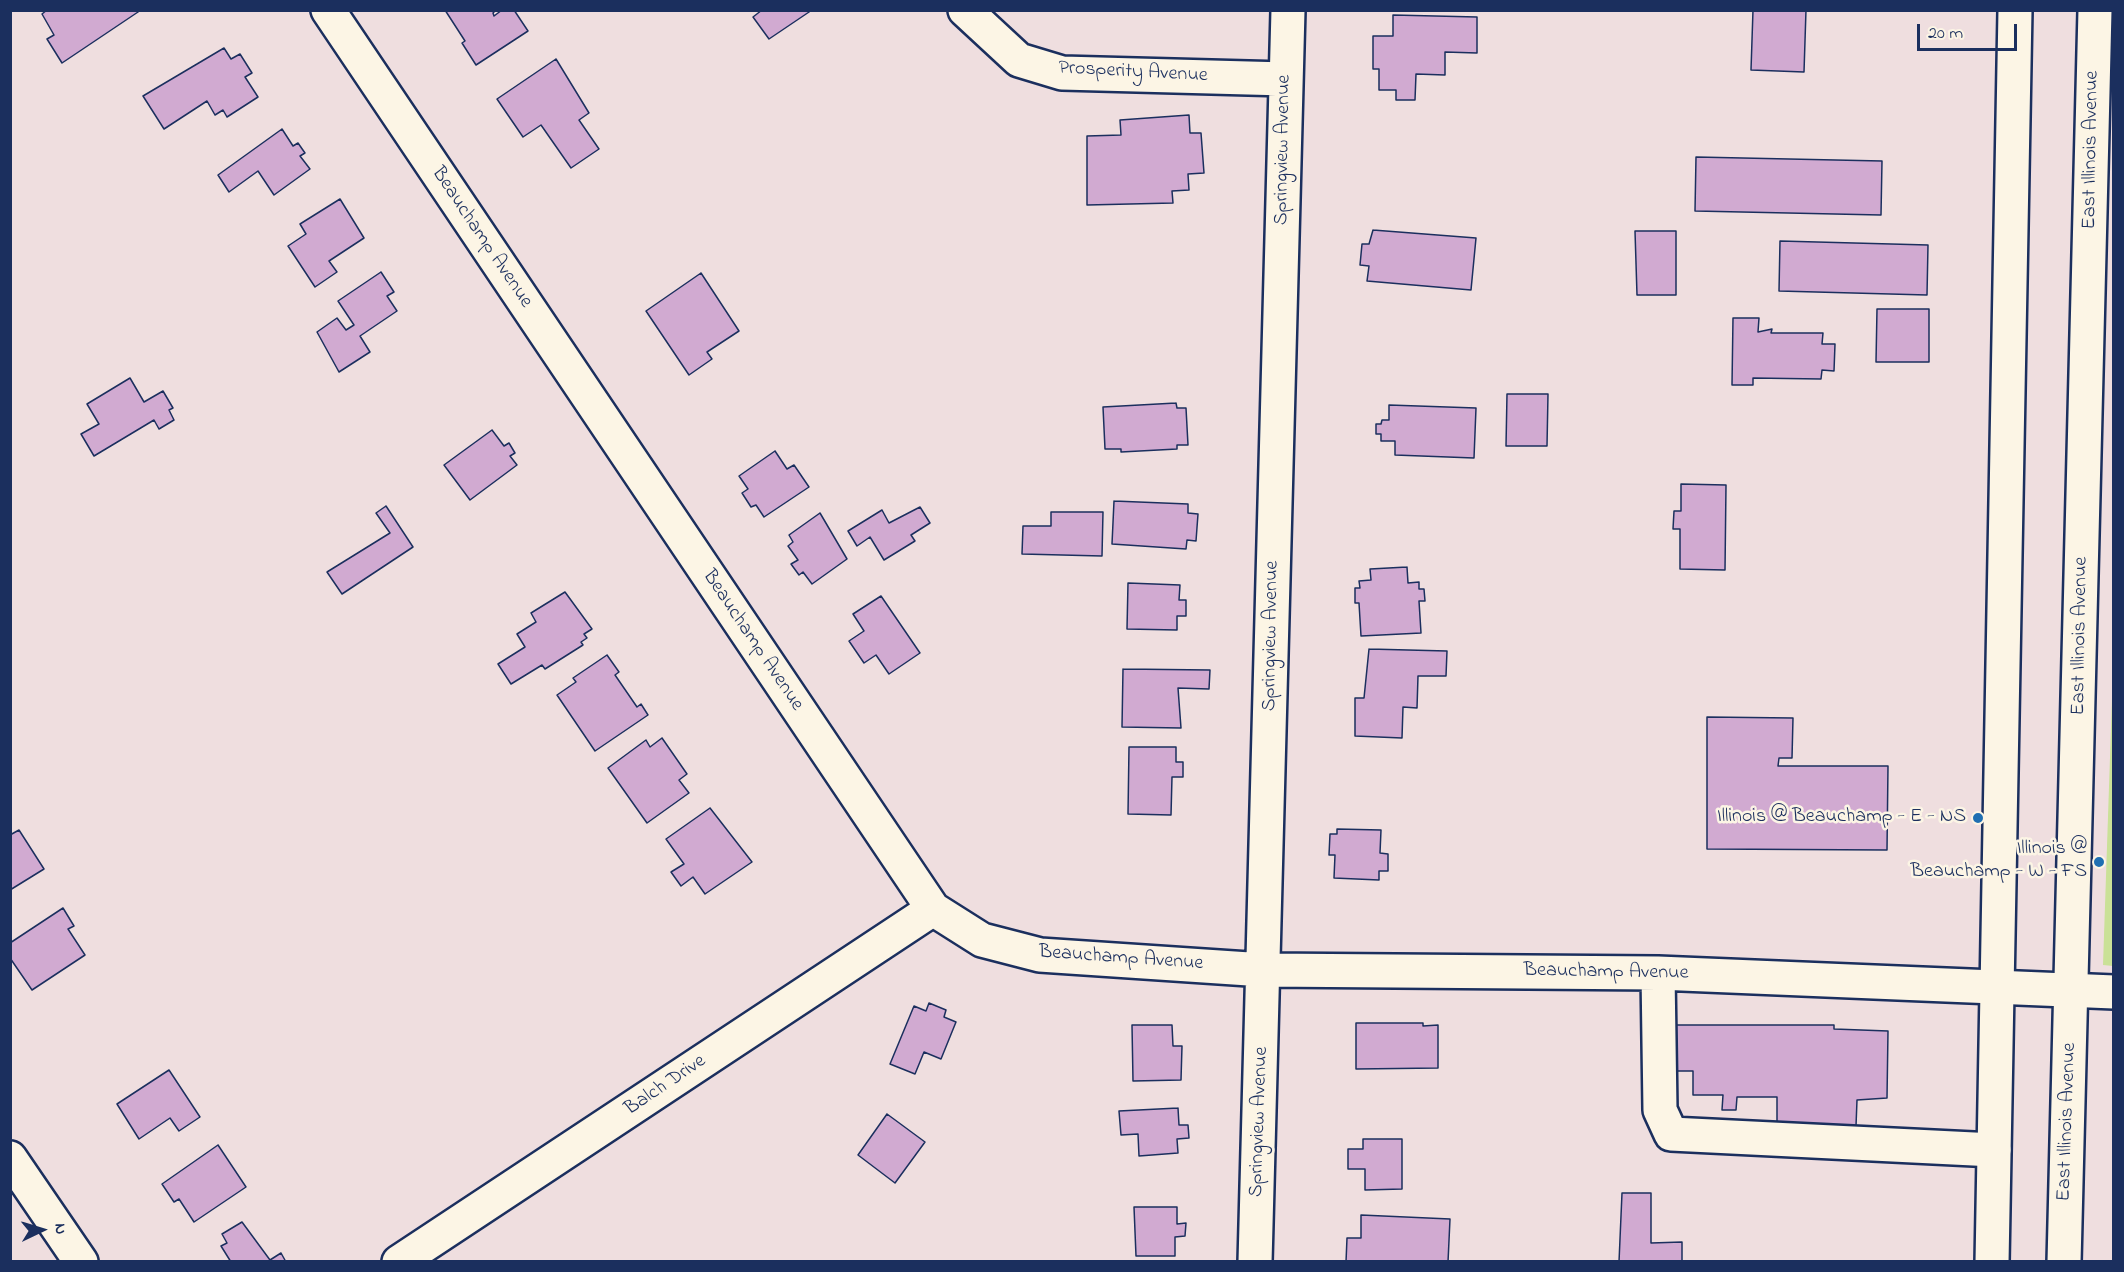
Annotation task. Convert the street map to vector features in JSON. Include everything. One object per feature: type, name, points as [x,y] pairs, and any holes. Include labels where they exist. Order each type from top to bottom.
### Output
[{"type":"street","name":"Beauchamp Avenue","points":[[328,10],[933,909],[982,939],[1040,955],[1264,970],[1658,972],[2114,993]]},
{"type":"street","name":"Prosperity Avenue","points":[[965,10],[1019,60],[1062,74],[1286,79]]},
{"type":"street","name":"Springview Avenue","points":[[1255,1262],[1288,10]]},
{"type":"street","points":[[1992,1262],[2016,10]]},
{"type":"street","name":"East Illinois Avenue","points":[[2064,1262],[2095,10]]},
{"type":"street","name":"Balch Drive","points":[[399,1262],[933,909]]},
{"type":"street","points":[[1658,972],[1660,1110],[1671,1134],[1994,1150]]},
{"type":"street","points":[[10,1158],[81,1262]]},
{"type":"green space","points":[[2113,668],[2113,966],[2103,965]]},
{"type":"building","points":[[47,10],[141,10],[62,63],[47,39],[54,35],[42,14]]},
{"type":"building","points":[[445,10],[496,10],[493,13],[494,16],[502,10],[514,10],[528,31],[476,65],[462,43],[465,41]]},
{"type":"building","points":[[762,10],[812,10],[769,39],[753,17]]},
{"type":"building","points":[[1753,10],[1806,10],[1804,72],[1751,70]]},
{"type":"building","points":[[1393,15],[1477,17],[1477,53],[1445,52],[1445,75],[1416,74],[1415,100],[1396,100],[1396,90],[1379,90],[1379,69],[1373,69],[1373,36],[1393,36]]},
{"type":"building","points":[[224,48],[231,59],[240,54],[252,73],[245,77],[258,97],[227,117],[223,110],[215,115],[207,101],[164,129],[143,96]]},
{"type":"building","points":[[556,59],[589,113],[579,120],[599,149],[571,168],[541,125],[523,137],[497,99]]},
{"type":"building","points":[[1189,115],[1190,133],[1201,133],[1204,173],[1188,174],[1189,190],[1172,191],[1173,203],[1087,205],[1087,136],[1121,135],[1120,120]]},
{"type":"building","points":[[282,129],[293,146],[298,143],[305,153],[300,156],[310,169],[274,195],[258,171],[229,192],[218,175]]},
{"type":"building","points":[[1696,157],[1882,161],[1881,215],[1695,211]]},
{"type":"building","points":[[340,199],[364,238],[329,261],[337,272],[315,287],[288,246],[306,234],[300,224]]},
{"type":"building","points":[[1373,230],[1476,238],[1471,290],[1367,281],[1369,266],[1360,265],[1362,244],[1369,244]]},
{"type":"building","points":[[1635,231],[1676,231],[1676,295],[1637,295]]},
{"type":"building","points":[[1780,241],[1928,245],[1927,295],[1779,291]]},
{"type":"building","points":[[381,272],[394,292],[387,296],[397,311],[360,336],[370,352],[339,372],[317,332],[337,318],[346,330],[354,325],[338,301]]},
{"type":"building","points":[[701,273],[739,331],[707,352],[712,359],[689,375],[646,311]]},
{"type":"building","points":[[1877,309],[1929,309],[1929,362],[1876,362]]},
{"type":"building","points":[[1733,318],[1759,318],[1758,332],[1772,329],[1771,333],[1823,333],[1822,344],[1835,344],[1834,371],[1822,370],[1821,379],[1753,378],[1753,385],[1732,385]]},
{"type":"building","points":[[130,378],[144,402],[163,391],[173,408],[169,410],[174,420],[159,429],[154,420],[94,456],[81,434],[99,424],[87,404]]},
{"type":"building","points":[[1507,394],[1548,394],[1547,446],[1506,446]]},
{"type":"building","points":[[1176,403],[1177,408],[1186,408],[1188,445],[1177,445],[1177,449],[1121,452],[1121,449],[1105,449],[1103,407]]},
{"type":"building","points":[[1389,405],[1476,408],[1474,458],[1395,455],[1395,441],[1381,441],[1381,434],[1376,434],[1376,424],[1381,424],[1382,420],[1389,420]]},
{"type":"building","points":[[492,430],[504,446],[509,443],[515,453],[510,456],[517,465],[470,500],[444,465]]},
{"type":"building","points":[[775,451],[787,469],[794,465],[809,487],[764,517],[756,505],[751,507],[742,493],[748,489],[739,476]]},
{"type":"building","points":[[1681,484],[1726,485],[1725,570],[1680,569],[1680,529],[1673,529],[1674,511],[1681,511]]},
{"type":"building","points":[[1114,501],[1188,504],[1188,513],[1198,514],[1196,541],[1187,540],[1186,549],[1112,544]]},
{"type":"building","points":[[386,506],[413,547],[342,594],[327,572],[390,533],[376,513]]},
{"type":"building","points":[[920,507],[930,523],[911,535],[915,541],[884,560],[870,537],[857,546],[848,531],[882,510],[889,523]]},
{"type":"building","points":[[1051,512],[1103,512],[1102,556],[1022,554],[1023,526],[1051,526]]},
{"type":"building","points":[[820,513],[847,559],[812,584],[803,572],[799,575],[791,564],[798,560],[788,546],[793,542],[789,535]]},
{"type":"building","points":[[1407,567],[1408,583],[1419,582],[1419,589],[1424,589],[1425,601],[1419,601],[1421,633],[1361,636],[1359,603],[1355,603],[1355,588],[1360,588],[1359,581],[1371,580],[1370,569]]},
{"type":"building","points":[[1128,583],[1180,585],[1179,600],[1186,600],[1186,616],[1177,616],[1177,630],[1127,629]]},
{"type":"building","points":[[565,592],[592,629],[584,634],[587,638],[581,642],[583,645],[545,669],[542,665],[511,684],[498,664],[525,647],[517,634],[536,622],[531,613]]},
{"type":"building","points":[[881,596],[920,653],[889,674],[876,655],[864,663],[849,641],[864,631],[853,614]]},
{"type":"building","points":[[1369,649],[1447,651],[1446,676],[1418,676],[1417,708],[1403,707],[1402,738],[1355,736],[1355,698],[1364,698]]},
{"type":"building","points":[[607,655],[619,672],[615,675],[637,707],[641,704],[648,715],[595,751],[557,695],[576,682],[573,678]]},
{"type":"building","points":[[1123,669],[1210,670],[1209,689],[1178,688],[1181,728],[1122,727]]},
{"type":"building","points":[[1707,717],[1793,718],[1792,758],[1779,758],[1778,766],[1888,766],[1887,850],[1707,849]]},
{"type":"building","points":[[662,738],[687,774],[679,780],[689,793],[647,823],[608,768],[646,740],[650,747]]},
{"type":"building","points":[[1129,747],[1176,747],[1176,762],[1183,762],[1183,777],[1172,777],[1171,815],[1128,814]]},
{"type":"building","points":[[710,808],[752,862],[705,894],[693,877],[681,886],[671,872],[684,864],[666,839]]},
{"type":"building","points":[[1337,829],[1381,830],[1380,853],[1388,854],[1388,871],[1379,871],[1379,880],[1334,878],[1335,855],[1329,855],[1330,834],[1337,834]]},
{"type":"building","points":[[19,830],[44,869],[10,890],[10,835]]},
{"type":"building","points":[[63,908],[74,926],[68,929],[85,955],[32,990],[10,958],[10,943]]},
{"type":"building","points":[[929,1003],[946,1010],[944,1017],[956,1022],[941,1059],[924,1052],[915,1074],[890,1064],[914,1006],[926,1011]]},
{"type":"building","points":[[1356,1023],[1438,1025],[1438,1068],[1356,1069]]},
{"type":"building","points":[[1132,1025],[1172,1025],[1173,1046],[1182,1046],[1181,1080],[1133,1081]]},
{"type":"building","points":[[1672,1025],[1834,1025],[1834,1029],[1888,1031],[1887,1098],[1857,1100],[1856,1126],[1777,1126],[1777,1097],[1737,1097],[1736,1110],[1722,1110],[1723,1095],[1693,1095],[1693,1071],[1671,1071]]},
{"type":"building","points":[[169,1070],[200,1117],[179,1131],[170,1118],[139,1139],[117,1104]]},
{"type":"building","points":[[1178,1108],[1179,1125],[1188,1125],[1189,1138],[1177,1139],[1178,1153],[1139,1156],[1138,1134],[1121,1135],[1119,1111]]},
{"type":"building","points":[[887,1114],[925,1142],[895,1183],[858,1155]]},
{"type":"building","points":[[1363,1139],[1402,1139],[1402,1189],[1365,1190],[1365,1169],[1348,1169],[1348,1149],[1363,1149]]},
{"type":"building","points":[[218,1145],[246,1187],[194,1222],[179,1199],[174,1202],[162,1184]]},
{"type":"building","points":[[1622,1193],[1651,1193],[1651,1243],[1682,1242],[1682,1262],[1619,1262]]},
{"type":"building","points":[[1134,1207],[1177,1207],[1177,1224],[1186,1223],[1185,1236],[1175,1237],[1175,1256],[1136,1256]]},
{"type":"building","points":[[1361,1215],[1450,1219],[1448,1262],[1346,1262],[1347,1238],[1361,1238]]},
{"type":"building","points":[[242,1222],[270,1260],[281,1253],[286,1262],[231,1262],[221,1246],[227,1243],[222,1234]]},
{"type":"place","name":"Illinois @ Beauchamp - E - NS","points":[[1978,818]]},
{"type":"place","name":"Illinois @ Beauchamp - W - FS","points":[[2099,862]]}]
